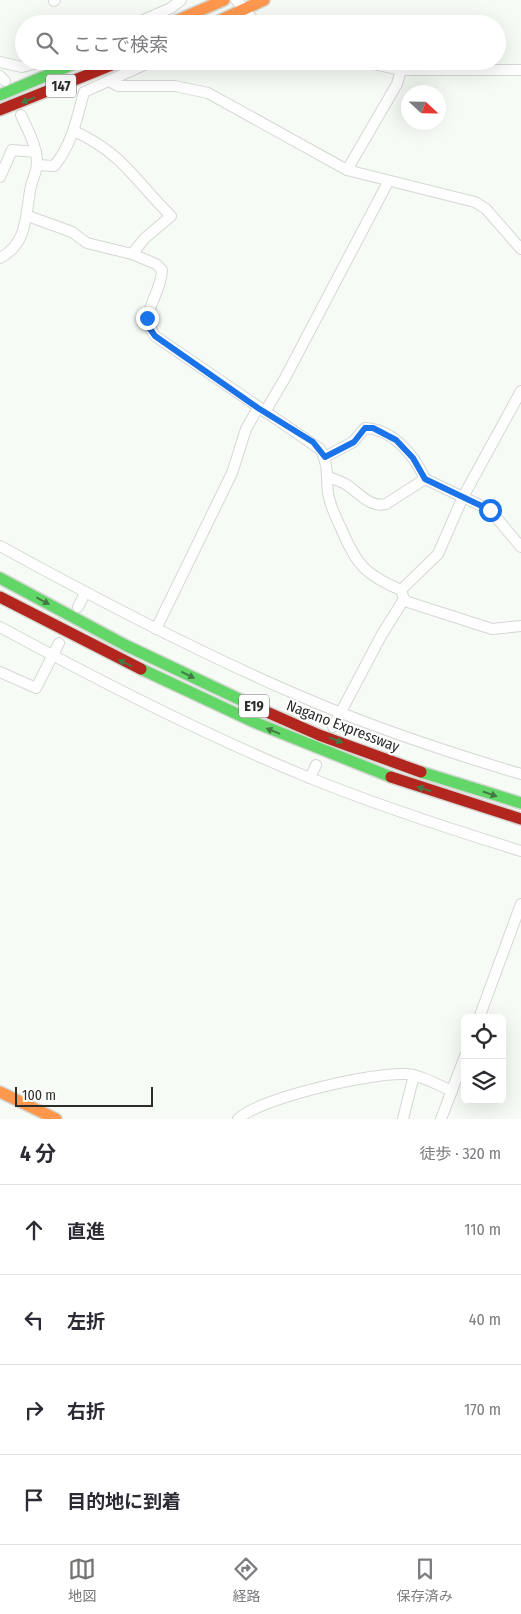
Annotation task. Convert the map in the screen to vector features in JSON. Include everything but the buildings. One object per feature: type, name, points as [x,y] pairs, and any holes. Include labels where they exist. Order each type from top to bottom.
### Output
[{"type":"main road","points":[[190,15],[224,0]]},
{"type":"main road","points":[[225,15],[239,5],[264,0]]},
{"type":"main road","name":"147","points":[[0,95],[60,70]]},
{"type":"main road","name":"147","points":[[0,110],[100,70]]},
{"type":"main road","name":"Nagano Expressway","points":[[0,578],[129,646],[259,708],[335,740],[414,769],[521,803]]},
{"type":"main road","name":"Nagano Expressway","points":[[0,597],[160,680],[253,723],[407,784],[521,820]]},
{"type":"main road","points":[[0,1092],[56,1119]]},
{"type":"street","points":[[155,15],[171,8],[181,0]]},
{"type":"street","points":[[239,5],[248,15]]},
{"type":"street","points":[[0,62],[15,65]]},
{"type":"street","points":[[37,165],[54,166],[62,157],[74,130],[84,92],[133,70]]},
{"type":"street","points":[[348,170],[397,84],[401,70],[521,70]]},
{"type":"street","points":[[109,81],[118,86],[175,86],[208,93],[348,170],[388,182],[475,202],[486,210],[521,249]]},
{"type":"street","points":[[0,258],[21,238],[28,216],[31,187],[37,165],[36,152],[21,115]]},
{"type":"street","points":[[74,130],[97,141],[119,158],[171,216],[145,238],[132,254]]},
{"type":"street","points":[[0,177],[12,150],[36,152]]},
{"type":"street","points":[[156,629],[232,473],[246,430],[285,378],[388,182]]},
{"type":"street","points":[[28,216],[72,232],[87,242],[132,254],[156,264],[162,270],[161,280],[147,318],[148,326],[155,336],[261,410],[313,442],[325,457],[328,494],[333,511],[352,554],[370,574],[403,595],[492,629],[521,626]]},
{"type":"street","points":[[334,727],[340,712],[403,595],[438,554],[463,497],[521,391]]},
{"type":"street","points":[[325,457],[354,442],[365,428],[373,428],[396,440],[413,458],[425,479],[490,510],[521,547]]},
{"type":"street","points":[[328,477],[341,481],[364,499],[380,505],[425,479]]},
{"type":"street","points":[[0,546],[85,593],[209,655],[340,712],[431,746],[521,774]]},
{"type":"street","points":[[78,607],[85,593]]},
{"type":"street","points":[[0,627],[174,717],[310,778],[425,821],[521,851]]},
{"type":"street","points":[[0,672],[36,688],[59,643]]},
{"type":"street","points":[[310,778],[316,765]]},
{"type":"street","points":[[480,1014],[521,904]]},
{"type":"street","points":[[441,1119],[464,1059]]},
{"type":"street","points":[[238,1119],[258,1106],[362,1077],[414,1075],[452,1091]]},
{"type":"street","points":[[403,1119],[414,1075]]},
{"type":"traffic: fast","points":[[0,95],[60,70]]},
{"type":"traffic: fast","points":[[0,578],[125,645],[260,709]]},
{"type":"traffic: fast","points":[[141,669],[254,722],[391,777]]},
{"type":"traffic: fast","points":[[421,772],[521,803]]},
{"type":"traffic: slow","points":[[190,15],[224,0]]},
{"type":"traffic: slow","points":[[232,15],[264,0]]},
{"type":"traffic: slow","points":[[0,1092],[56,1119]]},
{"type":"traffic: jam","points":[[0,110],[100,70]]},
{"type":"traffic: jam","points":[[0,597],[141,669]]},
{"type":"traffic: jam","points":[[260,709],[319,735],[421,772]]},
{"type":"traffic: jam","points":[[391,777],[521,819]]},
{"type":"route","points":[[147,318],[148,326],[155,336],[258,408],[313,442],[325,457],[354,442],[365,428],[373,428],[396,440],[413,458],[425,479],[490,510]]}]
